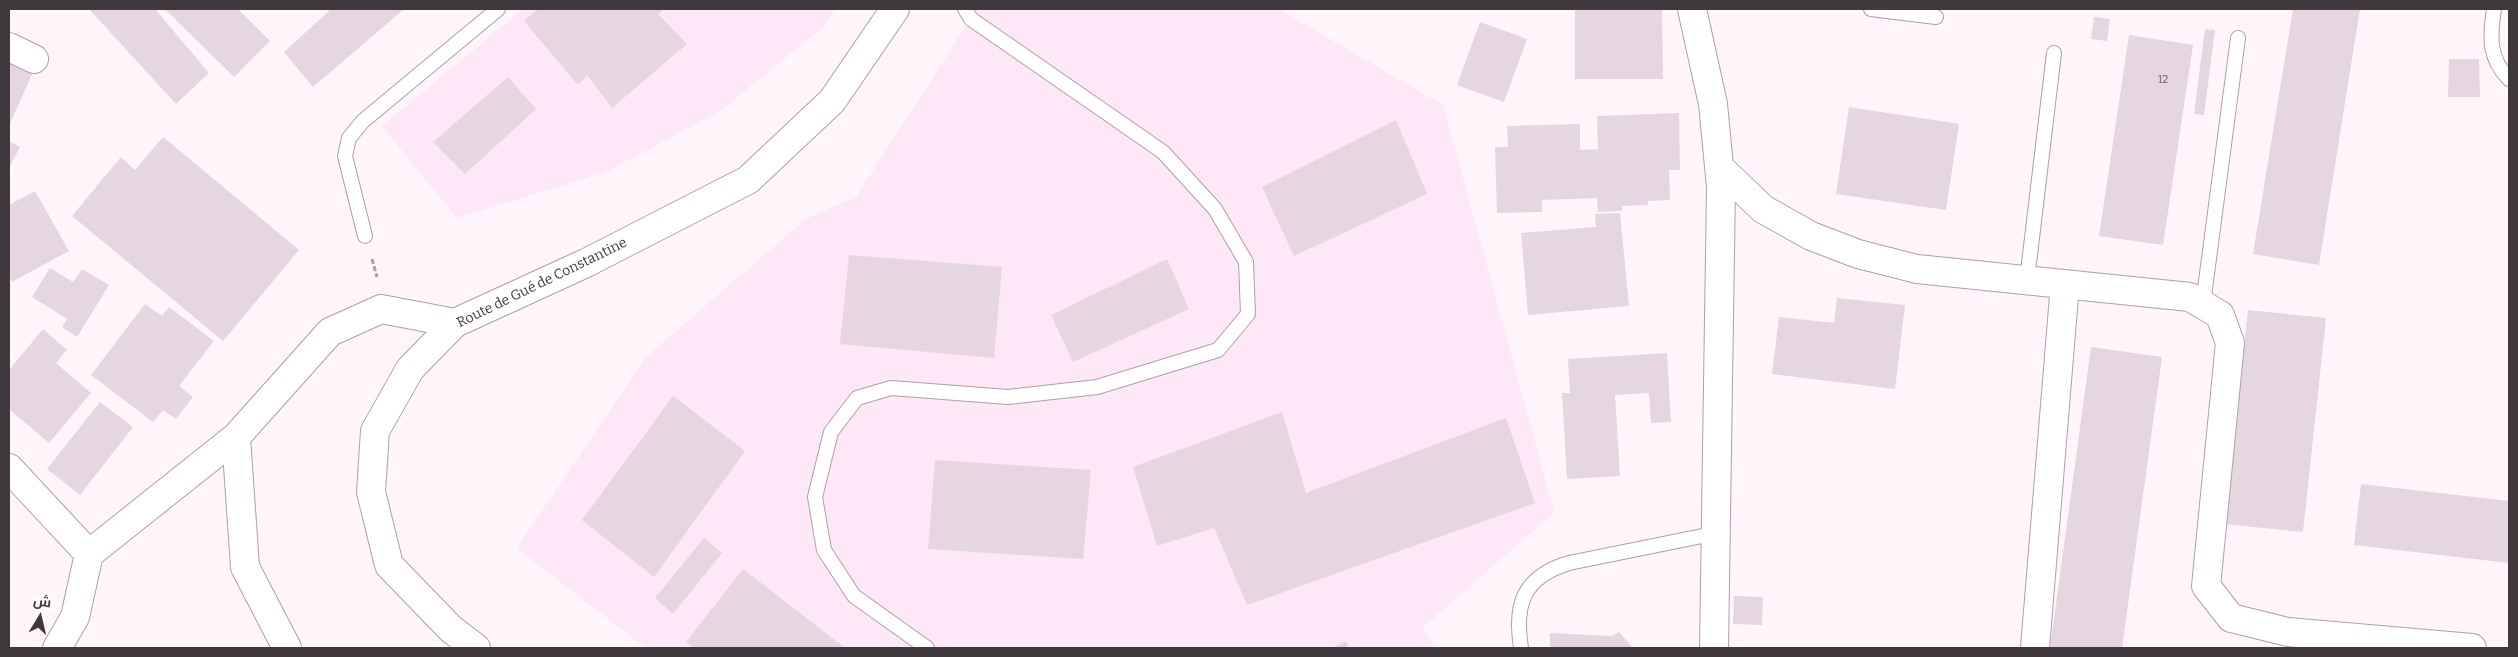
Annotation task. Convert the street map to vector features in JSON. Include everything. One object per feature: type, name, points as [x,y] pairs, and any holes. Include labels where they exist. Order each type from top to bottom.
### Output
[{"type":"street","name":"Route de Gué de Constantine","points":[[476,648],[451,630],[389,565],[371,492],[375,431],[410,369],[455,323],[586,263],[748,180],[832,101],[895,9]]},
{"type":"street","points":[[1692,9],[1713,104],[1721,197],[1714,648]]},
{"type":"street","points":[[9,47],[34,59]]},
{"type":"street","points":[[1718,167],[1763,209],[1811,236],[1858,254],[1917,269],[2190,297],[2203,304],[2220,315],[2230,342],[2206,586],[2231,618],[2288,632],[2472,648]]},
{"type":"street","points":[[2035,648],[2065,284]]},
{"type":"street","points":[[57,648],[75,617],[89,554],[236,437],[330,332],[381,309],[455,323]]},
{"type":"street","points":[[236,437],[245,567],[287,648]]},
{"type":"street","points":[[9,468],[89,554]]},
{"type":"lane","points":[[365,236],[345,156],[349,138],[363,121],[498,9]]},
{"type":"lane","points":[[927,648],[854,596],[824,550],[815,497],[831,432],[858,398],[891,388],[1008,397],[1096,387],[1218,350],[1248,314],[1246,262],[1214,209],[1163,152],[971,19],[964,9]]},
{"type":"lane","points":[[1871,9],[1936,17]]},
{"type":"lane","points":[[2494,9],[2489,39],[2502,71],[2509,79]]},
{"type":"lane","points":[[2203,304],[2238,38]]},
{"type":"lane","points":[[2027,280],[2054,53]]},
{"type":"lane","points":[[1521,648],[1517,618],[1521,602],[1528,588],[1539,576],[1553,568],[1569,563],[1717,533]]},
{"type":"path","points":[[365,236],[381,288],[381,309]]},
{"type":"shaded area","points":[[523,9],[835,9],[823,27],[720,111],[606,172],[457,218],[382,126]]},
{"type":"shaded area","points":[[977,9],[1278,9],[1443,105],[1554,512],[1422,628],[1435,648],[646,648],[517,548],[645,358],[806,219],[856,197]]},
{"type":"building","points":[[89,9],[155,9],[209,73],[176,104]]},
{"type":"building","points":[[165,9],[238,9],[270,41],[234,77]]},
{"type":"building","points":[[331,9],[404,9],[313,87],[284,52]]},
{"type":"building","points":[[538,9],[664,9],[658,14],[687,44],[612,108],[587,75],[578,85],[524,21]]},
{"type":"building","points":[[1575,9],[1662,9],[1663,79],[1575,79]]},
{"type":"building","points":[[2293,9],[2360,9],[2319,265],[2253,254]]},
{"type":"building","points":[[2094,17],[2110,19],[2107,41],[2091,39]]},
{"type":"building","points":[[1480,22],[1527,39],[1504,102],[1457,85]]},
{"type":"building","points":[[2205,29],[2215,30],[2204,115],[2194,114]]},
{"type":"building","points":[[2129,35],[2193,45],[2163,245],[2099,236]]},
{"type":"building","points":[[9,50],[37,63],[9,126]]},
{"type":"building","points":[[2449,59],[2479,59],[2480,97],[2448,97]]},
{"type":"building","points":[[508,77],[536,109],[465,174],[433,142]]},
{"type":"building","points":[[1849,107],[1959,124],[1946,210],[1836,194]]},
{"type":"building","points":[[1679,113],[1680,170],[1669,170],[1670,200],[1648,201],[1648,205],[1622,206],[1622,211],[1598,212],[1597,198],[1542,200],[1542,212],[1497,213],[1495,147],[1508,147],[1507,126],[1580,124],[1580,150],[1598,149],[1597,116]]},
{"type":"building","points":[[1396,120],[1427,194],[1294,256],[1262,187]]},
{"type":"building","points":[[163,137],[299,250],[223,341],[72,216],[121,157],[135,170]]},
{"type":"building","points":[[9,141],[20,147],[9,168]]},
{"type":"building","points":[[35,191],[69,251],[12,282],[9,275],[9,205]]},
{"type":"building","points":[[1620,213],[1629,306],[1528,315],[1521,233],[1596,227],[1595,214]]},
{"type":"building","points":[[849,255],[1002,267],[994,358],[840,344]]},
{"type":"building","points":[[1167,259],[1189,309],[1073,362],[1051,315]]},
{"type":"building","points":[[50,268],[73,282],[82,269],[109,285],[77,337],[62,327],[67,319],[32,297]]},
{"type":"building","points":[[1837,298],[1905,305],[1895,389],[1772,374],[1779,317],[1834,323]]},
{"type":"building","points":[[145,304],[162,316],[169,307],[214,341],[179,386],[193,397],[176,419],[163,410],[153,422],[91,375]]},
{"type":"building","points":[[2248,310],[2326,318],[2303,532],[2224,524]]},
{"type":"building","points":[[43,329],[67,350],[56,363],[91,393],[49,443],[9,409],[9,370]]},
{"type":"building","points":[[2091,347],[2162,357],[2122,648],[2050,648]]},
{"type":"building","points":[[1667,353],[1671,422],[1651,423],[1649,393],[1615,395],[1620,476],[1567,479],[1562,393],[1570,393],[1568,359]]},
{"type":"building","points":[[673,396],[745,451],[654,577],[582,520]]},
{"type":"building","points":[[100,402],[133,427],[80,495],[47,469]]},
{"type":"building","points":[[1282,412],[1306,493],[1506,418],[1535,503],[1247,605],[1214,528],[1157,546],[1133,467]]},
{"type":"building","points":[[935,460],[1091,470],[1083,559],[928,549]]},
{"type":"building","points":[[2361,484],[2509,501],[2509,563],[2354,545]]},
{"type":"building","points":[[704,538],[722,553],[673,614],[655,598]]},
{"type":"building","points":[[743,569],[845,648],[694,648],[686,642]]},
{"type":"building","points":[[1734,596],[1763,597],[1762,625],[1733,624]]},
{"type":"building","points":[[1619,632],[1633,648],[1550,648],[1550,633],[1612,636]]},
{"type":"building","points":[[1346,641],[1349,648],[1332,648]]}]
